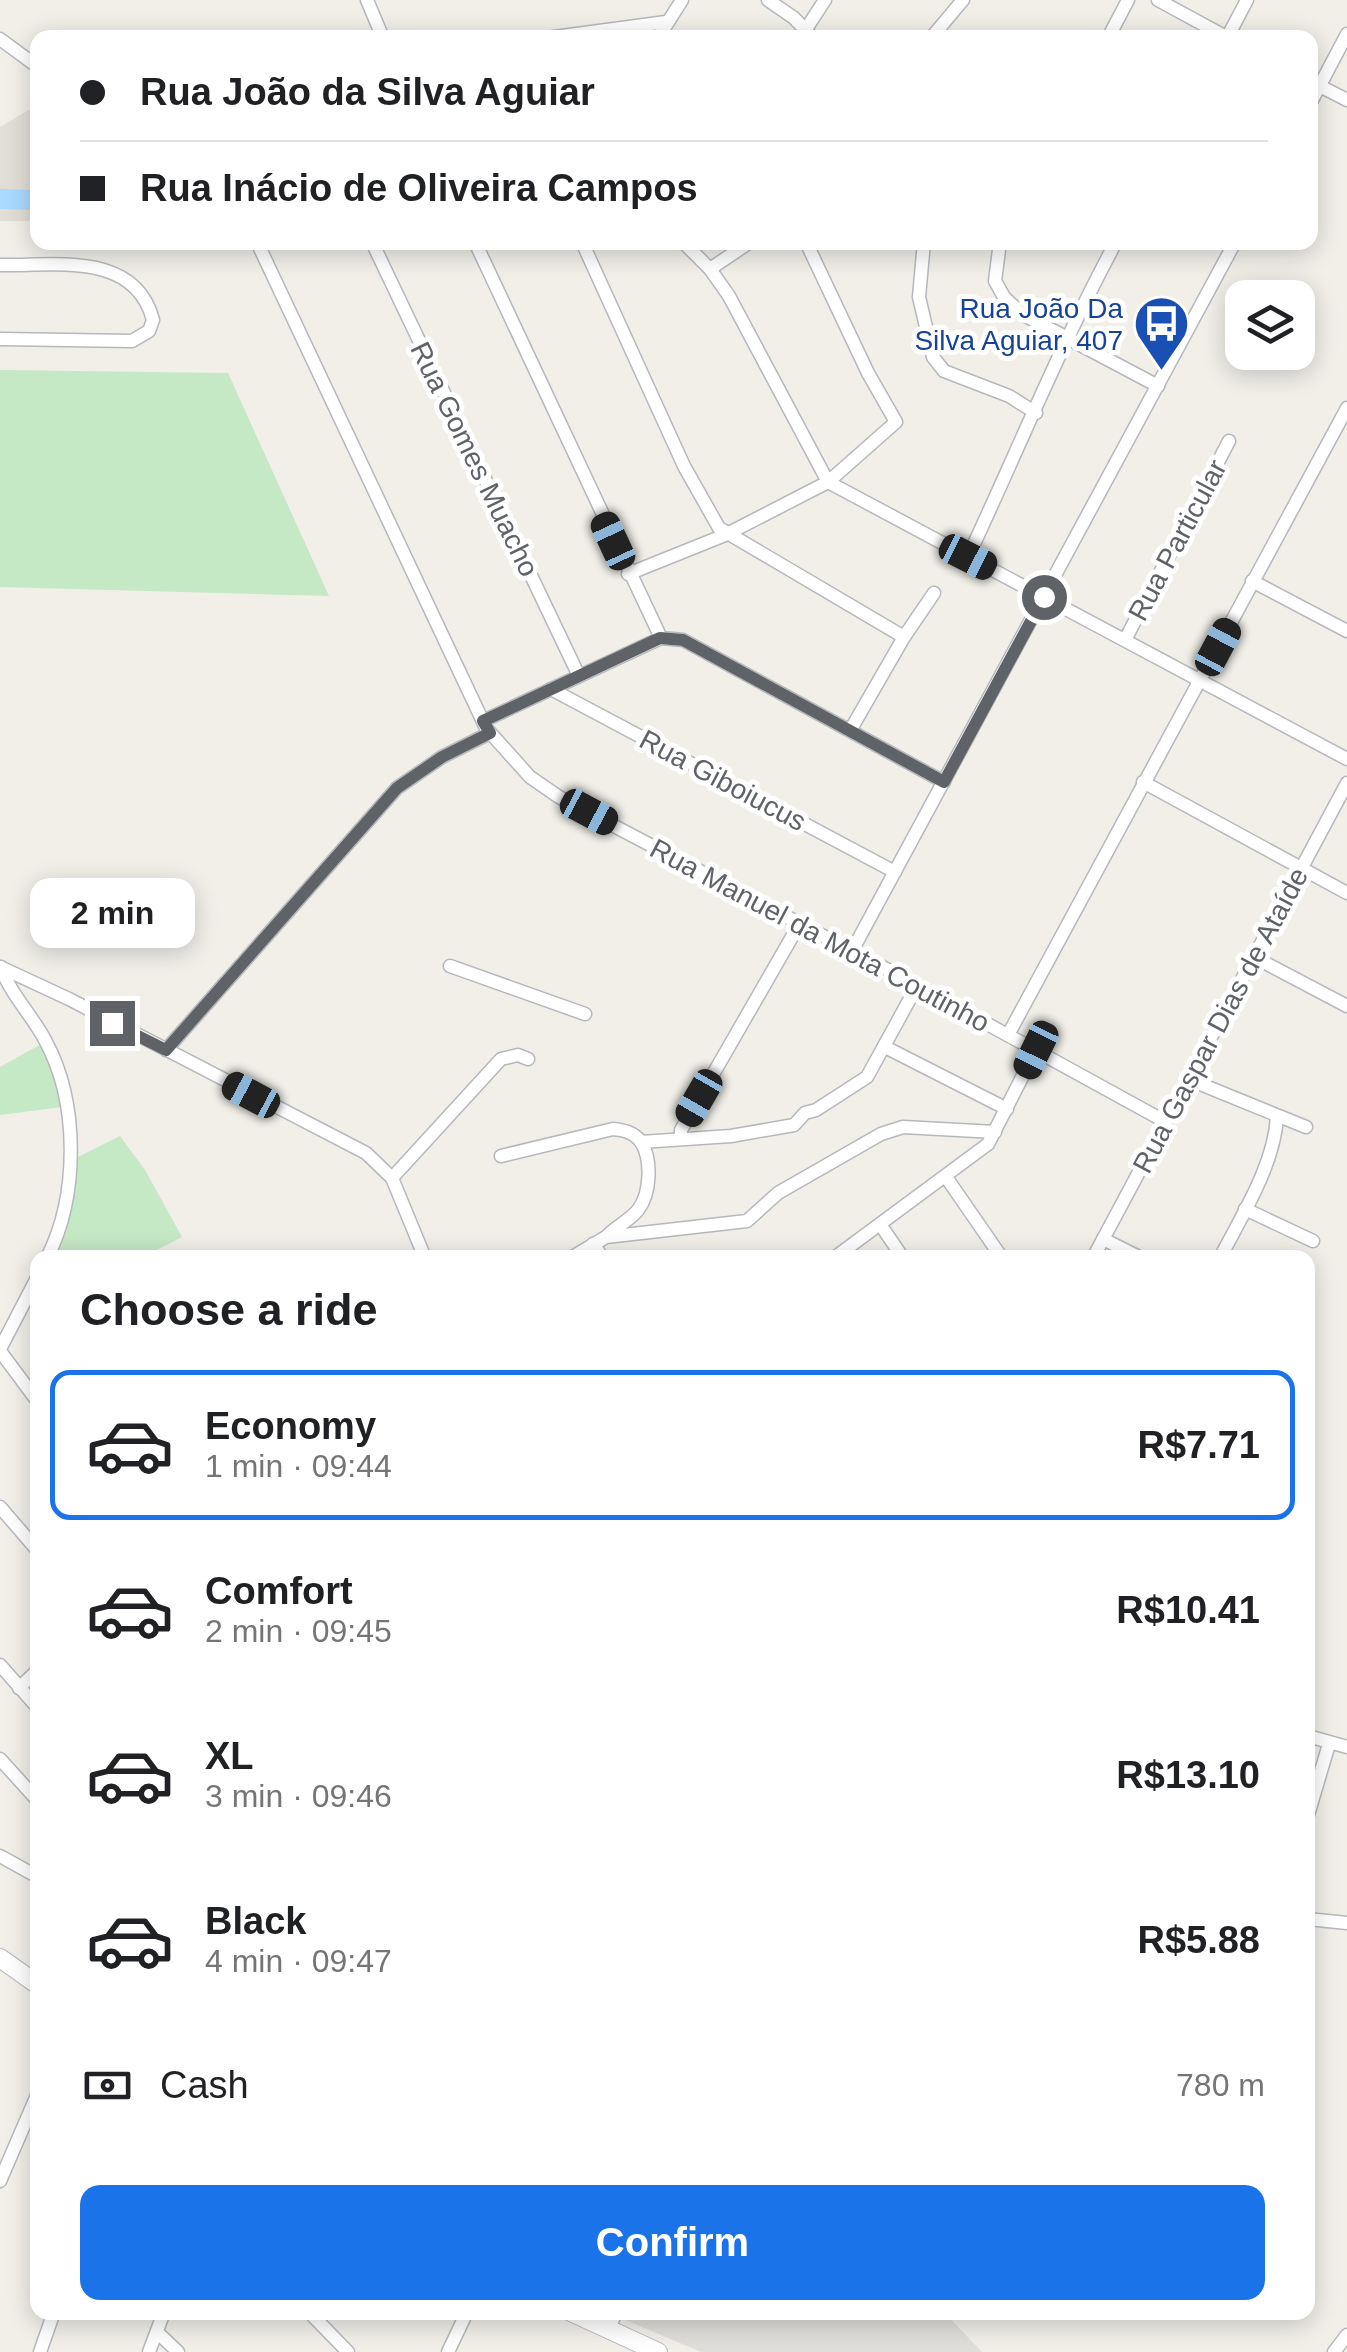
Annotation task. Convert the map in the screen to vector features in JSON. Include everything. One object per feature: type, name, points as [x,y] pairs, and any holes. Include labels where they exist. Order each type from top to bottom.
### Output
[{"type":"main road","points":[[0,1958],[30,1979]]},
{"type":"main road","points":[[612,2321],[658,2352]]},
{"type":"street","points":[[367,0],[380,30]]},
{"type":"street","points":[[662,30],[682,0]]},
{"type":"street","points":[[768,0],[806,30]]},
{"type":"street","points":[[811,30],[825,0]]},
{"type":"street","points":[[942,30],[964,0]]},
{"type":"street","points":[[1112,30],[1128,0]]},
{"type":"street","points":[[1158,0],[1214,30]]},
{"type":"street","points":[[1231,30],[1247,0]]},
{"type":"street","points":[[606,30],[666,22]]},
{"type":"street","points":[[1318,78],[1347,34]]},
{"type":"street","points":[[2,44],[30,63]]},
{"type":"street","points":[[1318,85],[1347,100]]},
{"type":"street","name":"Rua Manuel da Mota Coutinho","points":[[261,250],[487,727],[530,777],[559,797],[1166,1122]]},
{"type":"street","name":"Rua Gomes Muacho","points":[[376,250],[579,676]]},
{"type":"street","points":[[479,250],[660,638]]},
{"type":"street","points":[[586,250],[684,466],[725,535],[904,637]]},
{"type":"street","points":[[691,250],[730,296],[828,482],[1347,759]]},
{"type":"street","points":[[710,268],[738,250]]},
{"type":"street","points":[[628,574],[725,535],[828,482],[896,422],[810,250]]},
{"type":"street","points":[[923,250],[919,297],[933,356],[944,371],[1009,396],[1036,414]]},
{"type":"street","points":[[999,250],[995,281],[1004,297],[1022,314],[1158,386]]},
{"type":"street","points":[[968,557],[1036,414],[1066,338],[1112,250]]},
{"type":"street","points":[[852,951],[1231,250]]},
{"type":"street","points":[[0,265],[92,266],[118,274],[143,298],[153,320],[149,331],[132,341],[0,339]]},
{"type":"street","points":[[1008,1035],[1347,408]]},
{"type":"street","name":"Rua Particular","points":[[1125,640],[1229,440]]},
{"type":"street","points":[[1252,581],[1347,630]]},
{"type":"street","points":[[850,729],[934,593]]},
{"type":"street","points":[[166,1050],[380,805],[422,770],[487,727],[552,689],[660,638],[683,640],[944,782]]},
{"type":"street","name":"Rua Giboiucus","points":[[552,689],[895,872]]},
{"type":"street","points":[[1144,782],[1347,893]]},
{"type":"street","name":"Rua Gaspar Dias de Ataíde","points":[[1097,1250],[1347,783]]},
{"type":"street","points":[[681,1138],[681,1130],[800,924]]},
{"type":"street","points":[[1254,957],[1347,1006]]},
{"type":"street","points":[[450,966],[586,1014]]},
{"type":"street","points":[[1,967],[69,998],[366,1153],[392,1178],[423,1250]]},
{"type":"street","points":[[1,967],[47,1043],[68,1102],[67,1189],[51,1250]]},
{"type":"street","points":[[641,1142],[731,1136],[789,1128],[798,1123],[804,1113],[816,1110],[863,1081],[917,986]]},
{"type":"street","points":[[885,1047],[1007,1109]]},
{"type":"street","points":[[845,1250],[980,1152],[995,1132],[1036,1050]]},
{"type":"street","points":[[392,1178],[501,1059],[518,1055],[528,1059]]},
{"type":"street","points":[[1188,1079],[1306,1127]]},
{"type":"street","points":[[1224,1250],[1276,1134],[1277,1117]]},
{"type":"street","points":[[599,1240],[747,1220],[778,1193],[866,1141],[903,1128],[995,1132]]},
{"type":"street","points":[[502,1156],[612,1129],[630,1132],[641,1142],[648,1174],[646,1194],[636,1212],[583,1250]]},
{"type":"street","points":[[946,1177],[996,1250]]},
{"type":"street","points":[[1245,1209],[1314,1241]]},
{"type":"street","points":[[880,1224],[898,1250]]},
{"type":"street","points":[[1103,1239],[1125,1250]]},
{"type":"street","points":[[599,1240],[601,1250]]},
{"type":"street","points":[[30,1292],[0,1350],[30,1391]]},
{"type":"street","points":[[0,1508],[30,1543]]},
{"type":"street","points":[[0,1665],[30,1700]]},
{"type":"street","points":[[19,1688],[30,1678]]},
{"type":"street","points":[[1315,1740],[1347,1747]]},
{"type":"street","points":[[1315,1791],[1329,1744]]},
{"type":"street","points":[[0,1760],[30,1792]]},
{"type":"street","points":[[0,1856],[30,1873]]},
{"type":"street","points":[[1315,1921],[1347,1923]]},
{"type":"street","points":[[0,2182],[30,2112]]},
{"type":"street","points":[[40,2352],[51,2320]]},
{"type":"street","points":[[150,2352],[161,2320]]},
{"type":"street","points":[[318,2320],[348,2352]]},
{"type":"street","points":[[448,2352],[463,2320]]},
{"type":"street","points":[[157,2332],[178,2352]]},
{"type":"street","points":[[1334,2352],[1347,2336]]},
{"type":"shaded area","points":[[30,109],[30,221],[0,221],[0,127]]},
{"type":"shaded area","points":[[625,2320],[952,2320],[982,2352],[701,2352]]},
{"type":"green space","points":[[0,370],[228,373],[329,596],[0,587]]},
{"type":"green space","points":[[43,1043],[62,1107],[0,1115],[0,1067]]},
{"type":"green space","points":[[120,1136],[145,1170],[182,1237],[157,1250],[53,1250],[73,1197],[76,1158]]},
{"type":"water","points":[[0,189],[30,190],[30,210],[0,209]]},
{"type":"place","name":"Rua João Da Silva Aguiar, 407","points":[[1162,373]]},
{"type":"route","points":[[112,1023],[166,1050],[397,788],[442,757],[490,733],[483,721],[660,638],[683,640],[944,782],[1044,597]]}]
